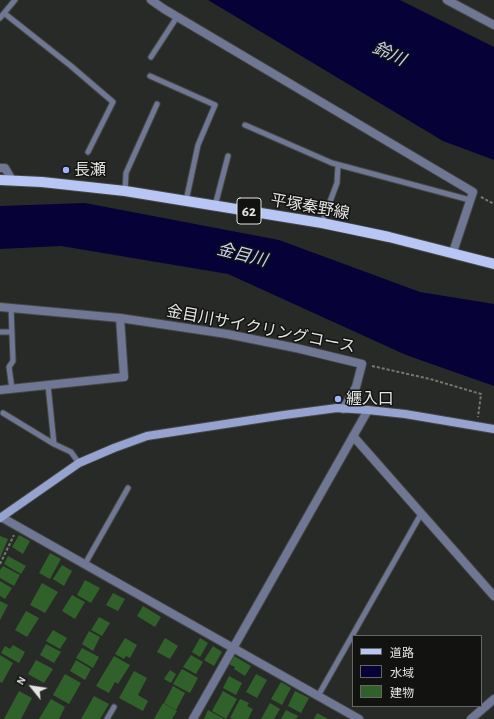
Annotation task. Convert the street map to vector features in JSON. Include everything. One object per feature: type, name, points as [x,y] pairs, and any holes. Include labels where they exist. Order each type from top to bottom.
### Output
[{"type":"main road","name":"平塚秦野線","points":[[0,180],[76,185],[125,191],[322,223],[453,252],[494,264]]},
{"type":"street","points":[[151,0],[472,196],[453,252]]},
{"type":"street","points":[[447,0],[494,25]]},
{"type":"street","points":[[0,168],[5,168],[12,180]]},
{"type":"street","name":"金目川サイクリングコース","points":[[0,307],[120,318],[227,334],[296,348],[362,364]]},
{"type":"street","points":[[0,390],[124,377],[120,318]]},
{"type":"street","points":[[343,409],[356,387],[362,364]]},
{"type":"street","points":[[359,719],[1,517],[79,462],[147,436],[284,415],[343,409],[405,414],[494,428]]},
{"type":"street","points":[[193,719],[368,410]]},
{"type":"street","points":[[353,436],[494,596]]},
{"type":"street","points":[[471,719],[494,699]]},
{"type":"lane","points":[[0,18],[15,0]]},
{"type":"lane","points":[[4,13],[72,66],[113,102],[88,152]]},
{"type":"lane","points":[[151,57],[177,17]]},
{"type":"lane","points":[[150,76],[215,105],[198,145],[186,201]]},
{"type":"lane","points":[[125,191],[126,173],[157,104]]},
{"type":"lane","points":[[245,125],[338,165],[472,196]]},
{"type":"lane","points":[[215,206],[228,156]]},
{"type":"lane","points":[[322,223],[337,183],[338,165]]},
{"type":"lane","points":[[10,307],[13,361],[9,367],[12,389]]},
{"type":"lane","points":[[0,332],[11,332]]},
{"type":"lane","points":[[48,385],[54,444]]},
{"type":"lane","points":[[3,413],[54,444],[71,452],[79,462]]},
{"type":"lane","points":[[85,564],[128,488]]},
{"type":"lane","points":[[353,635],[421,514]]},
{"type":"lane","points":[[318,696],[352,636]]},
{"type":"lane","points":[[107,719],[114,707]]},
{"type":"path","points":[[472,196],[494,204]]},
{"type":"path","name":"金目川サイクリングコース","points":[[362,364],[430,379],[481,394],[476,426]]},
{"type":"path","points":[[0,564],[18,526]]},
{"type":"water","name":"鈴川","points":[[208,0],[400,0],[494,47],[494,160],[443,141]]},
{"type":"water","name":"金目川","points":[[85,203],[279,240],[420,292],[494,304],[494,386],[406,355],[228,274],[61,246],[0,249],[0,206]]},
{"type":"building","points":[[19,535],[30,541],[23,554],[12,547]]},
{"type":"building","points":[[0,536],[8,539],[0,558]]},
{"type":"building","points":[[50,553],[61,559],[50,579],[39,573]]},
{"type":"building","points":[[8,556],[26,566],[21,574],[4,564]]},
{"type":"building","points":[[62,565],[72,571],[64,586],[53,579]]},
{"type":"building","points":[[3,566],[20,575],[14,586],[0,578],[0,570]]},
{"type":"building","points":[[85,580],[100,588],[91,603],[77,595]]},
{"type":"building","points":[[0,581],[12,588],[5,599],[0,596]]},
{"type":"building","points":[[42,583],[58,592],[45,613],[30,605]]},
{"type":"building","points":[[113,593],[125,599],[118,611],[106,605]]},
{"type":"building","points":[[72,595],[85,602],[75,619],[62,611]]},
{"type":"building","points":[[0,601],[8,605],[0,620]]},
{"type":"building","points":[[143,606],[161,617],[155,627],[137,616]]},
{"type":"building","points":[[26,611],[39,618],[27,637],[15,630]]},
{"type":"building","points":[[99,617],[110,623],[102,636],[91,630]]},
{"type":"building","points":[[53,630],[67,638],[60,649],[46,641]]},
{"type":"building","points":[[89,631],[100,637],[93,651],[82,644]]},
{"type":"building","points":[[125,638],[137,645],[130,658],[126,656],[124,659],[115,654]]},
{"type":"building","points":[[165,638],[178,646],[170,659],[157,652]]},
{"type":"building","points":[[200,638],[208,643],[200,657],[192,652]]},
{"type":"building","points":[[46,644],[61,652],[54,663],[40,655]]},
{"type":"building","points":[[13,645],[25,652],[19,663],[1,653],[5,646],[10,649]]},
{"type":"building","points":[[213,646],[222,652],[214,666],[204,660]]},
{"type":"building","points":[[82,648],[99,657],[93,668],[76,658]]},
{"type":"building","points":[[0,655],[13,663],[2,683],[0,682]]},
{"type":"building","points":[[191,655],[203,662],[196,674],[183,667]]},
{"type":"building","points":[[114,656],[130,665],[118,684],[115,682],[109,693],[96,686]]},
{"type":"building","points":[[234,656],[251,666],[245,676],[229,664]]},
{"type":"building","points":[[36,660],[53,669],[44,683],[28,674]]},
{"type":"building","points":[[76,660],[91,669],[85,680],[70,671]]},
{"type":"building","points":[[182,669],[198,678],[190,693],[173,684]]},
{"type":"building","points":[[170,670],[176,674],[171,683],[164,679]]},
{"type":"building","points":[[134,671],[147,678],[138,695],[148,701],[143,711],[119,698]]},
{"type":"building","points":[[65,674],[81,683],[69,704],[53,695]]},
{"type":"building","points":[[256,674],[267,680],[257,698],[246,692]]},
{"type":"building","points":[[229,676],[242,683],[236,695],[223,688]]},
{"type":"building","points":[[281,682],[291,688],[282,705],[271,699]]},
{"type":"building","points":[[173,686],[185,693],[176,710],[164,703]]},
{"type":"building","points":[[19,691],[32,698],[21,719],[4,719]]},
{"type":"building","points":[[223,691],[237,699],[226,719],[212,711]]},
{"type":"building","points":[[295,691],[309,698],[301,713],[288,706]]},
{"type":"building","points":[[94,696],[109,704],[100,719],[81,719]]},
{"type":"building","points":[[51,699],[65,707],[59,719],[39,719]]},
{"type":"building","points":[[240,699],[249,703],[247,706],[253,709],[248,719],[230,718]]},
{"type":"building","points":[[163,703],[177,711],[172,719],[154,719]]},
{"type":"building","points":[[270,703],[280,709],[274,719],[261,719]]},
{"type":"building","points":[[208,710],[224,719],[204,719]]},
{"type":"building","points":[[286,710],[298,716],[296,719],[281,719]]},
{"type":"building","points":[[317,713],[328,719],[314,719]]},
{"type":"place","name":"長瀬","points":[[66,170]]},
{"type":"place","name":"纒入口","points":[[338,399]]}]
